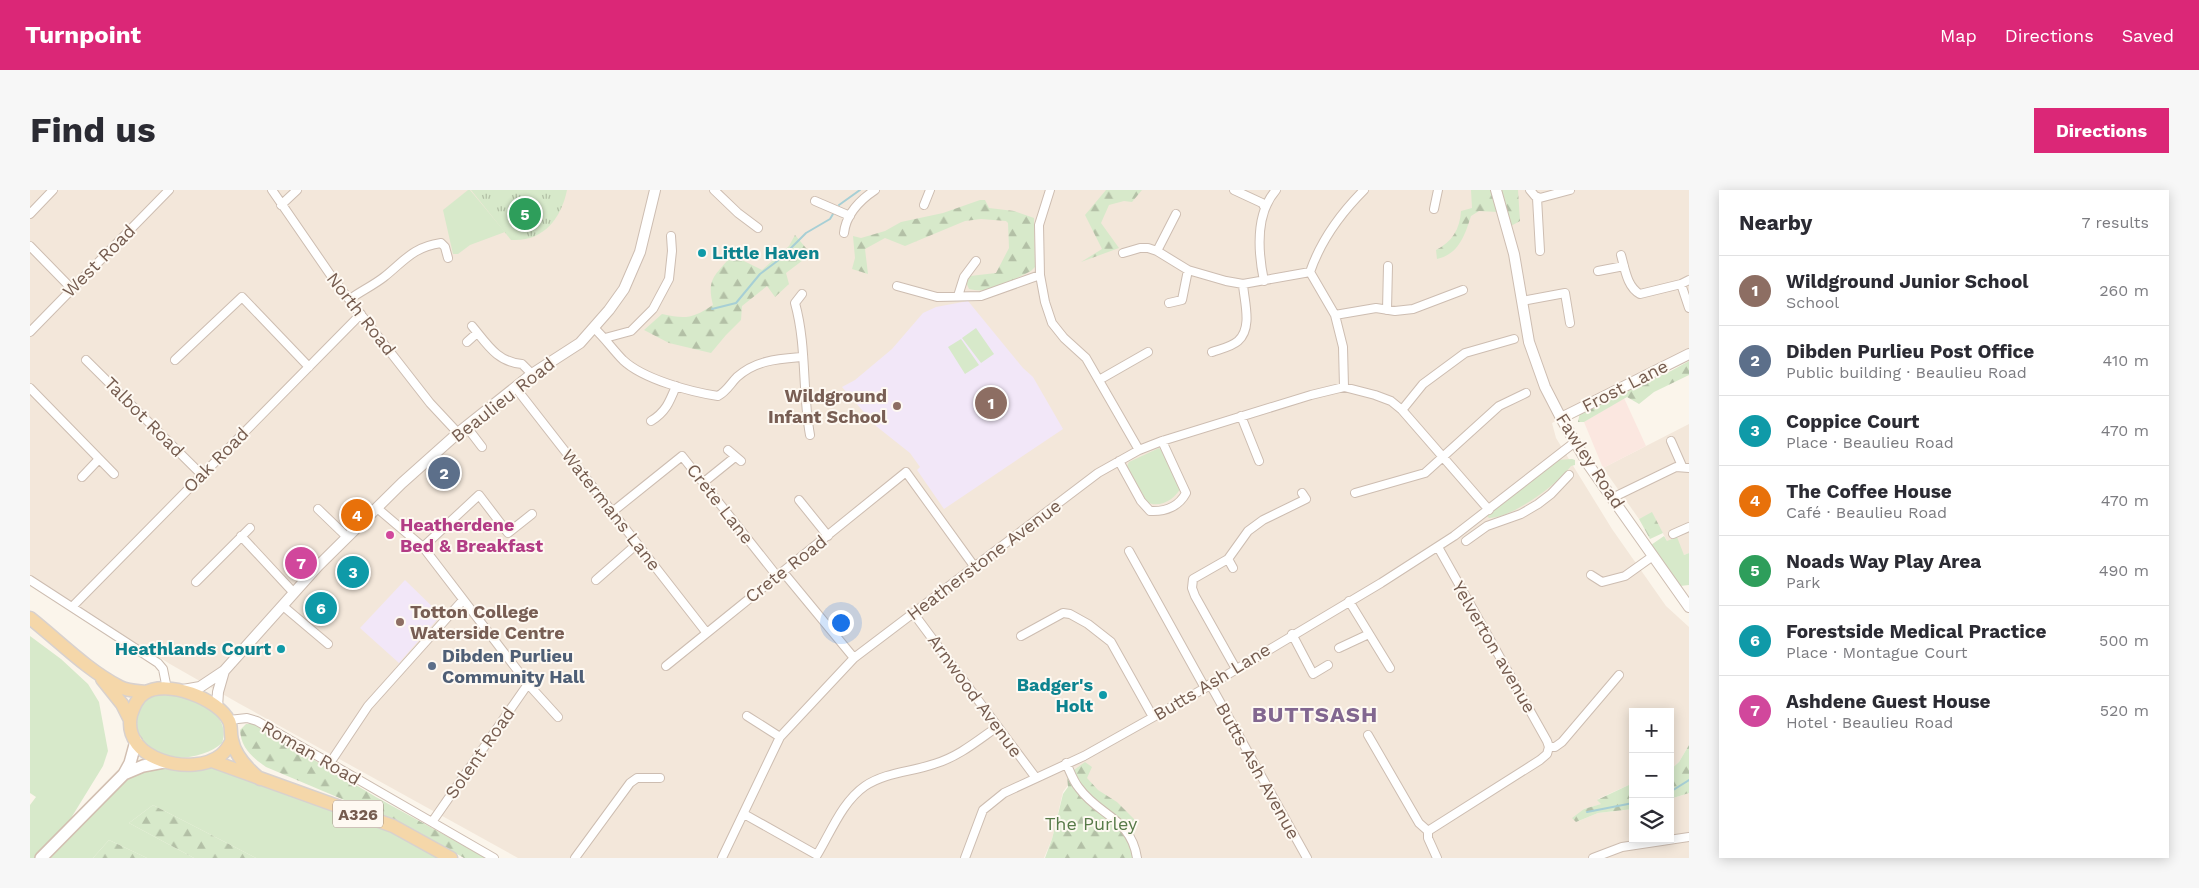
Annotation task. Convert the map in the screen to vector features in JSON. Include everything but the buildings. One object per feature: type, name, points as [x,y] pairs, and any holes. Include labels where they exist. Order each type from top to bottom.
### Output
[{"type":"main road","points":[[30,618],[94,670],[120,687],[132,691],[146,692],[167,689],[182,690],[217,707],[229,720],[232,740],[227,749],[212,761],[189,764],[164,762],[143,766],[124,774]]},
{"type":"main road","points":[[94,670],[122,704],[130,720],[136,741],[146,754],[164,762]]},
{"type":"main road","points":[[130,720],[136,703],[146,692]]},
{"type":"main road","name":"A326","points":[[232,740],[242,760],[260,779]]},
{"type":"main road","points":[[41,858],[124,774],[130,762],[136,741]]},
{"type":"main road","name":"A326","points":[[212,761],[393,826],[451,858]]},
{"type":"street","points":[[30,214],[53,190]]},
{"type":"street","name":"West Road","points":[[30,332],[169,190]]},
{"type":"street","name":"North Road","points":[[272,190],[334,280],[430,403],[482,447]]},
{"type":"street","points":[[281,204],[297,190]]},
{"type":"street","name":"Beaulieu Road","points":[[182,690],[200,687],[224,671],[347,537],[402,483],[462,429],[515,387],[580,343],[624,289],[640,252],[655,190]]},
{"type":"street","points":[[714,190],[758,228]]},
{"type":"street","points":[[844,233],[845,225],[858,204],[875,190]]},
{"type":"street","points":[[924,205],[930,190]]},
{"type":"street","points":[[1050,190],[1039,225],[1040,275],[1045,302],[1052,323],[1064,338],[1086,358],[1139,450]]},
{"type":"street","points":[[1234,190],[1262,203],[1266,208]]},
{"type":"street","points":[[1264,280],[1260,240],[1268,200],[1276,190]]},
{"type":"street","points":[[1310,272],[1324,238],[1364,190]]},
{"type":"street","points":[[1434,210],[1438,190]]},
{"type":"street","name":"Fawley Road","points":[[1496,190],[1514,254],[1529,342],[1545,387],[1575,442],[1689,607]]},
{"type":"street","points":[[1530,190],[1538,198],[1540,251]]},
{"type":"street","points":[[1538,198],[1570,190]]},
{"type":"street","points":[[815,202],[850,216]]},
{"type":"street","points":[[1157,251],[1176,214]]},
{"type":"street","points":[[605,338],[631,331],[653,309],[669,279],[672,251],[671,236]]},
{"type":"street","points":[[350,299],[383,278],[404,258],[425,247],[441,243],[445,247],[448,258]]},
{"type":"street","points":[[30,246],[71,288]]},
{"type":"street","points":[[1123,254],[1140,248],[1157,251],[1188,270],[1243,284],[1310,272]]},
{"type":"street","points":[[1622,255],[1630,285],[1634,291],[1640,294],[1681,284],[1689,280]]},
{"type":"street","points":[[958,296],[964,277],[976,261]]},
{"type":"street","points":[[1387,310],[1388,266]]},
{"type":"street","points":[[1598,271],[1624,266]]},
{"type":"street","points":[[1169,303],[1182,300],[1188,270]]},
{"type":"street","points":[[1310,272],[1335,315],[1343,348],[1344,387],[1391,401],[1402,410],[1489,510]]},
{"type":"street","points":[[897,286],[937,296],[981,296],[1040,275]]},
{"type":"street","points":[[1212,352],[1238,341],[1244,331],[1246,318],[1243,284]]},
{"type":"street","points":[[1681,284],[1689,308]]},
{"type":"street","points":[[1335,315],[1376,308],[1387,310],[1413,309],[1463,290]]},
{"type":"street","points":[[1522,301],[1565,293],[1570,322]]},
{"type":"street","points":[[802,294],[795,303],[810,435]]},
{"type":"street","points":[[175,360],[242,297],[309,367]]},
{"type":"street","name":"Oak Road","points":[[72,606],[362,314]]},
{"type":"street","points":[[472,326],[498,357],[512,363],[522,364],[532,374]]},
{"type":"street","points":[[594,328],[624,361],[641,372],[676,386],[718,396],[726,391],[735,379],[758,364],[774,359],[802,357]]},
{"type":"street","points":[[467,342],[478,333]]},
{"type":"street","points":[[1402,410],[1423,384],[1465,353],[1514,338]]},
{"type":"street","points":[[1099,380],[1148,352]]},
{"type":"street","name":"Frost Lane","points":[[1561,418],[1689,354]]},
{"type":"street","name":"Talbot Road","points":[[86,360],[202,475]]},
{"type":"street","points":[[651,420],[660,415],[668,405],[676,386]]},
{"type":"street","name":"Watermans Lane","points":[[515,387],[611,513],[706,632]]},
{"type":"street","name":"Heatherstone Avenue","points":[[722,858],[780,738],[854,658],[914,614],[974,566],[1088,480],[1139,450],[1242,416],[1344,387]]},
{"type":"street","points":[[30,388],[114,474]]},
{"type":"street","points":[[1355,493],[1425,473],[1471,429],[1499,406],[1526,393]]},
{"type":"street","points":[[1242,416],[1259,461]]},
{"type":"street","points":[[1119,461],[1142,501],[1150,511],[1161,512],[1180,503],[1186,493],[1162,441]]},
{"type":"street","points":[[1612,498],[1685,467],[1671,441]]},
{"type":"street","name":"Butts Ash Lane","points":[[965,858],[983,810],[1004,793],[1084,756],[1154,717],[1438,547],[1480,517],[1575,442]]},
{"type":"street","points":[[704,482],[738,459],[728,450]]},
{"type":"street","name":"Crete Lane","points":[[611,513],[682,456],[780,574],[854,658]]},
{"type":"street","points":[[82,477],[99,459]]},
{"type":"street","name":"Crete Road","points":[[666,666],[906,472],[974,566]]},
{"type":"street","points":[[1466,541],[1486,526],[1521,514],[1538,504],[1551,494],[1569,475]]},
{"type":"street","points":[[1236,668],[1192,588],[1193,579],[1228,559],[1248,531],[1263,520],[1306,499],[1302,493]]},
{"type":"street","points":[[423,547],[479,495],[508,533],[532,514]]},
{"type":"street","points":[[800,500],[828,536]]},
{"type":"street","points":[[377,508],[423,547],[528,684],[558,717]]},
{"type":"street","points":[[318,509],[347,537]]},
{"type":"street","points":[[1480,517],[1486,526]]},
{"type":"street","points":[[1673,534],[1689,527]]},
{"type":"street","points":[[196,582],[250,528]]},
{"type":"street","points":[[241,536],[294,593]]},
{"type":"street","points":[[596,580],[637,544]]},
{"type":"street","name":"Yelverton avenue","points":[[1438,547],[1549,747]]},
{"type":"street","name":"Butts Ash Avenue","points":[[1129,551],[1306,858]]},
{"type":"street","points":[[1591,575],[1602,582],[1625,576],[1653,556]]},
{"type":"street","points":[[1228,559],[1233,568]]},
{"type":"street","points":[[30,580],[158,663],[164,669],[167,689]]},
{"type":"street","points":[[330,763],[368,706],[463,600]]},
{"type":"street","points":[[1349,601],[1390,668]]},
{"type":"street","points":[[283,606],[328,644]]},
{"type":"street","points":[[1020,636],[1063,613],[1070,614],[1088,624],[1111,642],[1154,717]]},
{"type":"street","name":"Arnwood Avenue","points":[[914,614],[1036,778]]},
{"type":"street","points":[[1292,634],[1312,674],[1328,665]]},
{"type":"street","points":[[1339,648],[1369,634]]},
{"type":"street","name":"Beaulieu Road","points":[[217,707],[218,692],[224,671]]},
{"type":"street","points":[[1428,830],[1540,760],[1547,754],[1549,747],[1555,747],[1562,742],[1619,675]]},
{"type":"street","name":"Solent Road","points":[[432,822],[528,684]]},
{"type":"street","points":[[747,716],[780,738]]},
{"type":"street","name":"Roman Road","points":[[229,720],[247,718],[257,721],[494,858]]},
{"type":"street","points":[[744,814],[817,856],[845,806],[864,787],[882,777],[935,764],[957,754],[997,727]]},
{"type":"street","points":[[1368,735],[1419,822],[1428,830],[1428,838],[1438,858]]},
{"type":"street","points":[[1066,763],[1079,788],[1101,808],[1117,819],[1128,832],[1136,848],[1137,858]]},
{"type":"street","points":[[575,858],[630,783],[637,778],[660,778]]},
{"type":"street","points":[[1593,858],[1622,846],[1689,837]]},
{"type":"shaded area","points":[[30,190],[1689,190],[1689,353],[1552,423],[1556,438],[1612,529],[1666,606],[1689,627],[1689,745],[1679,762],[1674,766],[1674,708],[1629,708],[1629,785],[1598,799],[1602,804],[1584,809],[1576,822],[1598,813],[1629,809],[1629,843],[1674,843],[1674,798],[1689,793],[1689,858],[1140,858],[1068,785],[1063,792],[1052,839],[1044,858],[518,858],[170,664],[30,577]]},
{"type":"shaded area","points":[[968,301],[1023,368],[1033,377],[1063,429],[944,509],[917,470],[920,467],[910,453],[876,426],[842,387],[855,380],[892,349],[923,313],[936,307]]},
{"type":"shaded area","points":[[1624,398],[1646,446],[1603,468],[1584,422]]},
{"type":"shaded area","points":[[1689,424],[1689,553],[1684,555],[1667,541],[1652,513],[1639,519],[1603,468]]},
{"type":"shaded area","name":"Totton College Waterside Centre","points":[[405,580],[441,615],[399,663],[360,628]]},
{"type":"green space","points":[[470,190],[505,232],[470,245],[458,254],[453,254],[443,210]]},
{"type":"green space","points":[[471,190],[567,190],[560,210],[549,227],[532,237],[522,240],[511,240]]},
{"type":"green space","points":[[1106,190],[1142,190],[1132,202],[1124,201],[1109,205],[1101,223],[1119,248],[1081,262],[1102,249],[1085,215]]},
{"type":"green space","points":[[1471,190],[1492,190],[1498,212],[1479,211],[1471,216],[1460,243],[1451,253],[1437,259],[1436,250],[1451,239],[1459,224],[1461,211],[1472,208]]},
{"type":"green space","points":[[1500,190],[1518,190],[1520,221],[1509,227]]},
{"type":"green space","points":[[985,200],[989,208],[1014,211],[1034,218],[1035,267],[1031,271],[993,288],[986,290],[969,289],[966,282],[970,276],[996,273],[1009,248],[1008,223],[1006,221],[981,219],[965,221],[905,246],[885,238],[865,249],[868,274],[852,269],[855,258],[853,236],[861,238],[885,231],[901,222],[943,213]]},
{"type":"green space","points":[[795,235],[811,254],[786,273],[789,284],[775,297],[767,286],[742,306],[741,320],[711,353],[669,343],[644,330],[662,314],[688,317],[713,305],[711,289],[714,277],[732,255],[762,270],[789,246]]},
{"type":"green space","points":[[976,328],[994,354],[981,363],[962,338]]},
{"type":"green space","points":[[961,339],[979,365],[965,374],[948,347]]},
{"type":"green space","points":[[1689,361],[1689,375],[1654,392],[1639,404],[1627,397],[1584,422],[1578,422],[1580,412]]},
{"type":"green space","points":[[1159,448],[1164,453],[1181,487],[1167,502],[1152,504],[1147,502],[1127,466],[1129,462]]},
{"type":"green space","points":[[1557,460],[1575,460],[1575,465],[1571,466],[1545,491],[1510,513],[1499,517],[1489,518],[1487,516]]},
{"type":"green space","points":[[1652,512],[1663,533],[1650,539],[1639,519]]},
{"type":"green space","points":[[1664,536],[1667,541],[1677,537],[1684,555],[1689,553],[1689,585],[1680,586],[1651,545]]},
{"type":"green space","points":[[30,636],[61,659],[88,684],[99,702],[108,751],[103,766],[68,823],[34,858],[30,858],[30,805],[36,797],[30,793]]},
{"type":"green space","points":[[163,693],[197,701],[214,713],[222,723],[224,736],[222,743],[203,754],[179,758],[165,756],[140,743],[136,718],[138,711],[145,700]]},
{"type":"green space","points":[[246,724],[254,724],[376,797],[486,858],[464,858],[413,829],[266,767],[252,756],[245,747],[240,730]]},
{"type":"green space","points":[[1689,745],[1689,793],[1674,798],[1674,766],[1679,762]]},
{"type":"green space","name":"The Purley","points":[[1085,762],[1092,767],[1087,778],[1098,790],[1117,802],[1134,819],[1135,858],[1045,858],[1052,839],[1063,794],[1068,787],[1067,775]]},
{"type":"green space","points":[[213,765],[401,834],[446,858],[256,858],[153,805],[129,823],[194,858],[147,858],[109,840],[93,858],[45,858],[113,787],[145,768]]},
{"type":"green space","points":[[1629,785],[1629,809],[1598,813],[1576,822],[1572,818],[1584,809],[1601,804],[1597,800]]},
{"type":"green space","points":[[153,805],[256,858],[194,858],[129,823]]},
{"type":"green space","points":[[109,840],[147,858],[93,858]]},
{"type":"waterway","points":[[839,205],[860,190]]},
{"type":"waterway","points":[[712,309],[736,303],[760,274],[780,259],[806,233],[830,219],[833,214]]},
{"type":"waterway","points":[[1674,789],[1689,780]]},
{"type":"waterway","points":[[1587,812],[1629,804]]},
{"type":"place","name":"Noads Way Play Area","points":[[525,214]]},
{"type":"place","name":"Little Haven","points":[[702,253]]},
{"type":"place","name":"Wildground Junior School","points":[[991,403]]},
{"type":"place","name":"Wildground Infant School","points":[[897,406]]},
{"type":"place","name":"Dibden Purlieu Post Office","points":[[444,473]]},
{"type":"place","name":"The Coffee House","points":[[357,515]]},
{"type":"place","name":"Heatherdene Bed & Breakfast","points":[[390,535]]},
{"type":"place","name":"Ashdene Guest House","points":[[301,563]]},
{"type":"place","name":"Coppice Court","points":[[353,572]]},
{"type":"place","name":"Forestside Medical Practice","points":[[321,608]]},
{"type":"place","name":"Totton College Waterside Centre","points":[[400,622]]},
{"type":"place","name":"Heathlands Court","points":[[281,649]]},
{"type":"place","name":"Dibden Purlieu Community Hall","points":[[432,666]]},
{"type":"place","name":"Badger's Holt","points":[[1103,695]]},
{"type":"district","name":"BUTTSASH","points":[[1315,714]]}]
